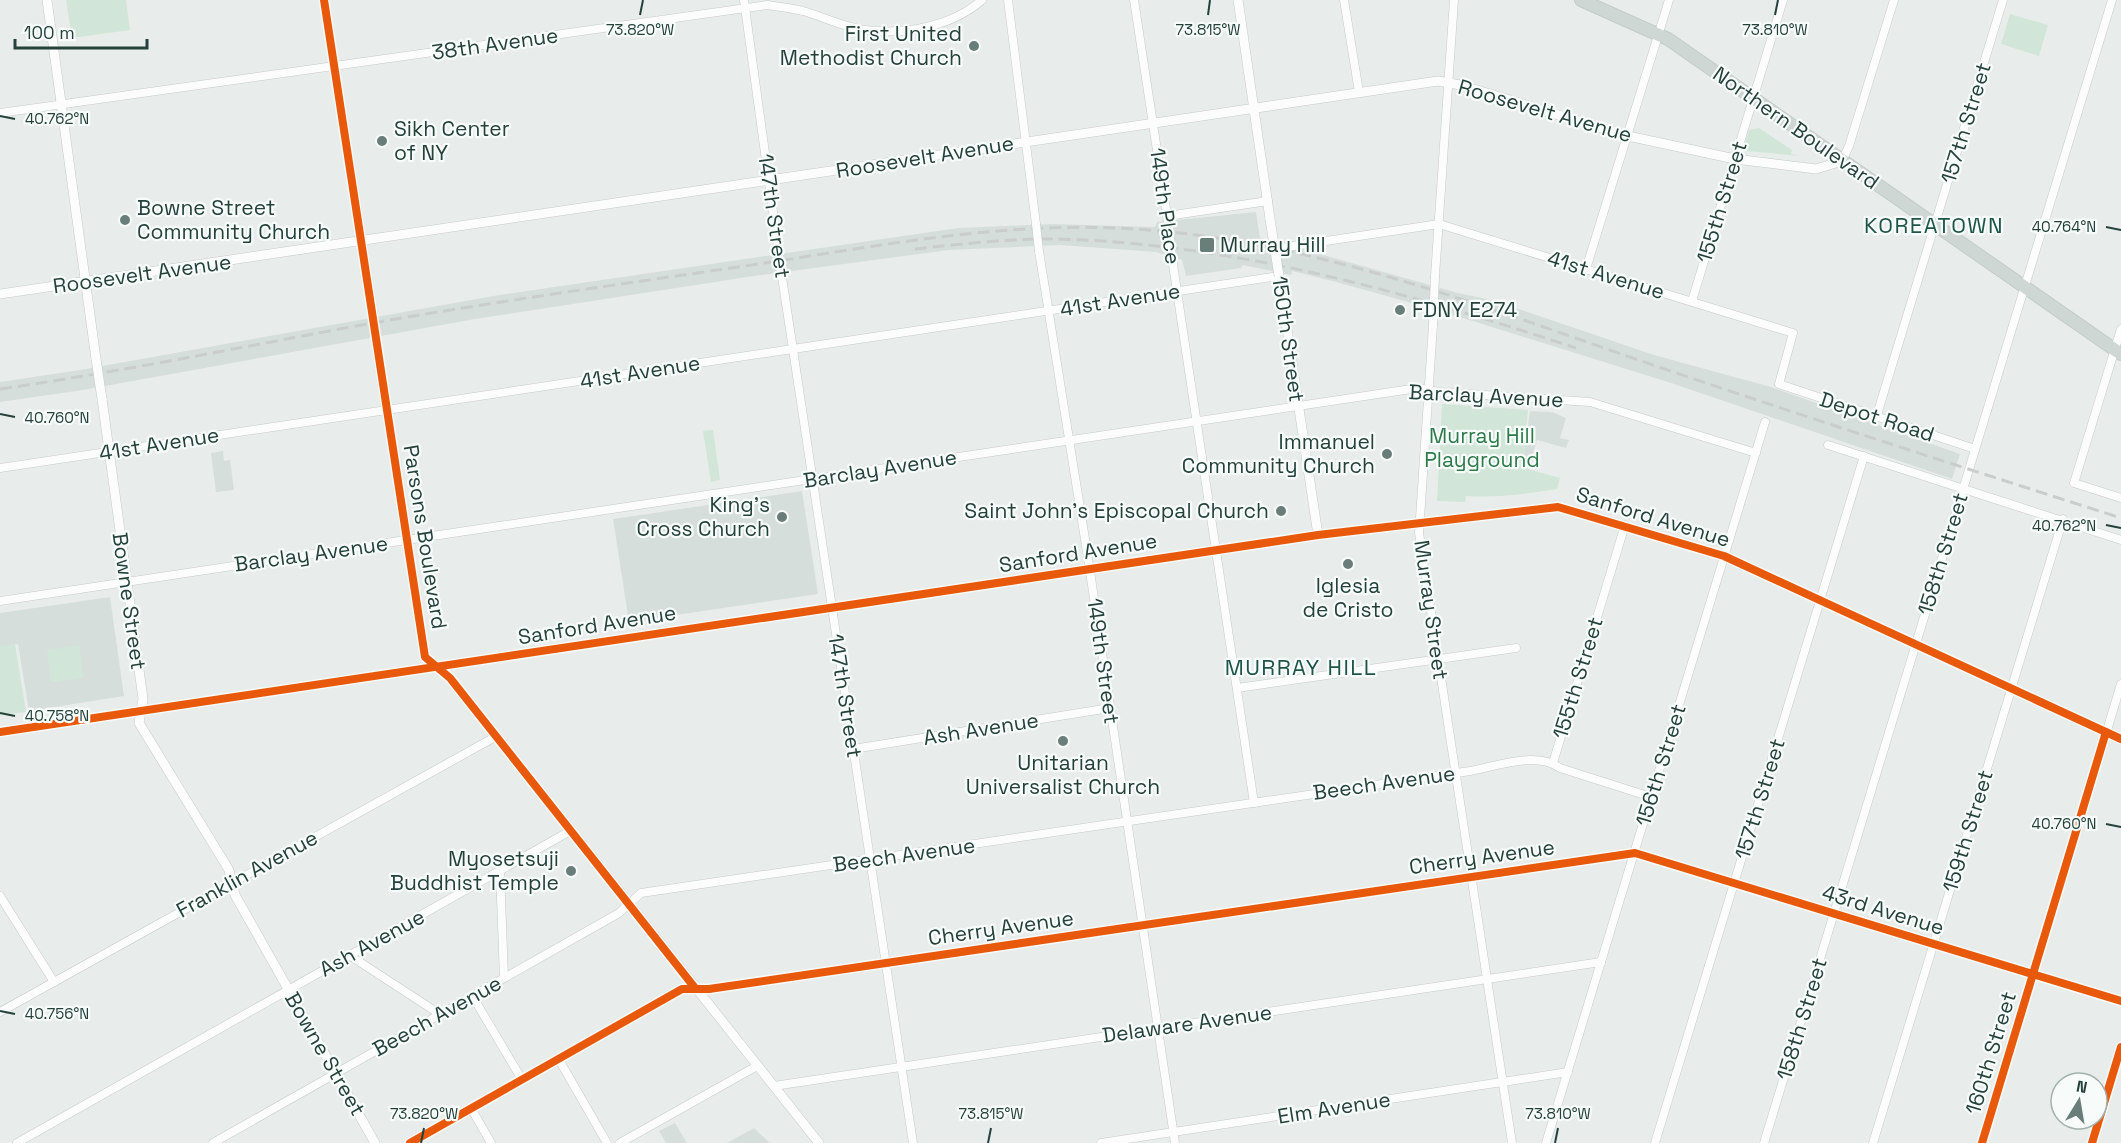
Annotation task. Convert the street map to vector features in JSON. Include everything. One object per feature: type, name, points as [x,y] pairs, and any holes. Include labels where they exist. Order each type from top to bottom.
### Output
[{"type":"main road","name":"Northern Boulevard","points":[[1581,0],[1658,35],[2118,352]]},
{"type":"street","name":"Bowne Street","points":[[47,0],[143,699],[139,723],[229,870],[235,895],[375,1143]]},
{"type":"street","name":"Parsons Boulevard","points":[[324,0],[425,657],[450,678],[819,1143]]},
{"type":"street","name":"38th Avenue","points":[[0,113],[335,68],[744,4],[803,11],[866,30],[906,30],[941,24],[982,0]]},
{"type":"street","name":"149th Street","points":[[1008,0],[1039,251],[1070,440],[1175,1143]]},
{"type":"street","name":"149th Place","points":[[1134,0],[1254,803]]},
{"type":"street","name":"150th Street","points":[[1238,0],[1318,535]]},
{"type":"street","points":[[1344,0],[1359,92]]},
{"type":"street","name":"Murray Street","points":[[1454,0],[1419,533],[1512,1143]]},
{"type":"street","points":[[1586,269],[1669,0]]},
{"type":"street","name":"155th Street","points":[[1692,301],[1783,0]]},
{"type":"street","points":[[1842,161],[1849,146],[1894,0]]},
{"type":"street","name":"157th Street","points":[[1876,418],[2003,0]]},
{"type":"street","name":"158th Street","points":[[1764,1143],[2112,0]]},
{"type":"street","name":"147th Street","points":[[744,4],[782,277],[912,1143]]},
{"type":"street","name":"Roosevelt Avenue","points":[[0,294],[87,283],[1438,81],[1448,82],[1628,136],[1735,159],[1816,168],[1842,161]]},
{"type":"street","points":[[1167,219],[1268,201]]},
{"type":"street","name":"41st Avenue","points":[[1275,249],[1439,224],[1793,333],[1779,384]]},
{"type":"street","name":"41st Avenue","points":[[0,468],[1279,276]]},
{"type":"street","points":[[2121,329],[2118,352],[2074,483],[2121,498]]},
{"type":"street","name":"Depot Road","points":[[1779,384],[1975,449]]},
{"type":"street","name":"Barclay Avenue","points":[[0,601],[1418,388],[1439,392],[1590,402],[1756,453]]},
{"type":"street","name":"156th Street","points":[[1546,1143],[1765,422]]},
{"type":"street","points":[[1828,445],[2121,540]]},
{"type":"street","name":"157th Street","points":[[1655,1143],[1864,456]]},
{"type":"street","name":"Sanford Avenue","points":[[0,732],[1318,535],[1558,507],[1724,556],[2121,739]]},
{"type":"street","name":"159th Street","points":[[1873,1143],[2062,519]]},
{"type":"street","name":"155th Street","points":[[1553,763],[1625,525]]},
{"type":"street","points":[[1237,688],[1516,648]]},
{"type":"street","name":"160th Street","points":[[1982,1143],[2121,684]]},
{"type":"street","name":"Ash Avenue","points":[[853,749],[1110,708]]},
{"type":"street","name":"Franklin Avenue","points":[[0,1012],[495,737]]},
{"type":"street","name":"Beech Avenue","points":[[213,1143],[438,1013],[473,997],[619,913],[640,893],[1455,773],[1532,759],[1553,763],[1560,768],[1651,797]]},
{"type":"street","name":"Ash Avenue","points":[[17,1143],[570,831]]},
{"type":"street","name":"43rd Avenue","points":[[1635,853],[2121,1001]]},
{"type":"street","name":"Cherry Avenue","points":[[410,1143],[521,1078],[682,989],[719,987],[885,964],[1635,853]]},
{"type":"street","points":[[500,871],[504,978]]},
{"type":"street","points":[[0,896],[54,982]]},
{"type":"street","points":[[349,955],[438,1013]]},
{"type":"street","name":"Delaware Avenue","points":[[774,1086],[1601,962]]},
{"type":"street","points":[[473,997],[521,1078]]},
{"type":"street","points":[[2092,1143],[2121,1047]]},
{"type":"street","points":[[558,1058],[607,1143]]},
{"type":"street","points":[[620,1143],[757,1066]]},
{"type":"street","name":"Elm Avenue","points":[[1101,1143],[1568,1072]]},
{"type":"street","points":[[471,1108],[491,1143]]},
{"type":"shaded area","points":[[1256,212],[1260,238],[1320,250],[1320,254],[1458,293],[1492,300],[1654,355],[1771,387],[1960,454],[1952,479],[1674,384],[1447,313],[1340,283],[1292,271],[1291,275],[1243,265],[1241,268],[1186,276],[1182,260],[1156,252],[1060,245],[949,250],[754,276],[475,319],[83,390],[0,402],[0,382],[80,370],[499,295],[958,228],[1053,224],[1155,227],[1157,222]]},
{"type":"shaded area","points":[[1530,411],[1552,412],[1566,418],[1560,438],[1569,440],[1566,448],[1537,440],[1528,469],[1523,460]]},
{"type":"shaded area","points":[[223,451],[224,461],[230,460],[234,490],[216,492],[211,453]]},
{"type":"shaded area","points":[[802,491],[818,594],[629,622],[613,519]]},
{"type":"shaded area","points":[[110,597],[124,696],[29,711],[18,644],[0,647],[0,613]]},
{"type":"shaded area","points":[[675,1123],[687,1143],[666,1143],[659,1131]]},
{"type":"shaded area","points":[[754,1128],[770,1143],[727,1143]]},
{"type":"green space","points":[[66,0],[126,0],[130,30],[72,38]]},
{"type":"green space","points":[[2010,14],[2048,25],[2039,56],[2001,44]]},
{"type":"green space","points":[[1759,128],[1792,150],[1791,154],[1800,156],[1747,151],[1744,147],[1749,130]]},
{"type":"green space","name":"Murray Hill Playground","points":[[1442,404],[1528,410],[1523,465],[1528,469],[1560,478],[1557,489],[1500,496],[1466,496],[1465,502],[1437,501]]},
{"type":"green space","points":[[713,430],[720,480],[711,482],[703,431]]},
{"type":"green space","points":[[15,644],[26,712],[0,715],[0,647]]},
{"type":"green space","points":[[79,646],[83,678],[51,682],[47,650]]},
{"type":"railway","points":[[0,389],[550,294],[929,238],[1021,229],[1114,228],[1184,233],[1252,244],[1388,277],[1521,319],[1828,424],[2121,518]]},
{"type":"railway","points":[[915,249],[1005,240],[1059,239],[1191,250],[1257,261],[1386,291],[1450,308],[1576,348]]},
{"type":"cycle path","points":[[324,0],[425,657],[450,678],[695,988]]},
{"type":"cycle path","points":[[0,732],[1318,535],[1558,507],[1724,556],[2121,739]]},
{"type":"cycle path","points":[[1982,1143],[2106,732]]},
{"type":"cycle path","points":[[410,1143],[682,989],[709,989],[1635,853],[2121,1001]]},
{"type":"cycle path","points":[[2092,1143],[2121,1047]]},
{"type":"place","name":"First United Methodist Church","points":[[974,46]]},
{"type":"place","name":"Sikh Center of NY","points":[[382,141]]},
{"type":"place","name":"Bowne Street Community Church","points":[[125,220]]},
{"type":"place","name":"Murray Hill","points":[[1207,245]]},
{"type":"place","name":"FDNY E274","points":[[1400,310]]},
{"type":"place","name":"Immanuel Community Church","points":[[1387,454]]},
{"type":"place","name":"Saint John's Episcopal Church","points":[[1281,511]]},
{"type":"place","name":"King's Cross Church","points":[[782,517]]},
{"type":"place","name":"Iglesia de Cristo","points":[[1348,564]]},
{"type":"place","name":"Unitarian Universalist Church","points":[[1063,741]]},
{"type":"place","name":"Myosetsuji Buddhist Temple","points":[[571,871]]},
{"type":"district","name":"KOREATOWN","points":[[1934,225]]},
{"type":"district","name":"MURRAY HILL","points":[[1301,667]]}]
